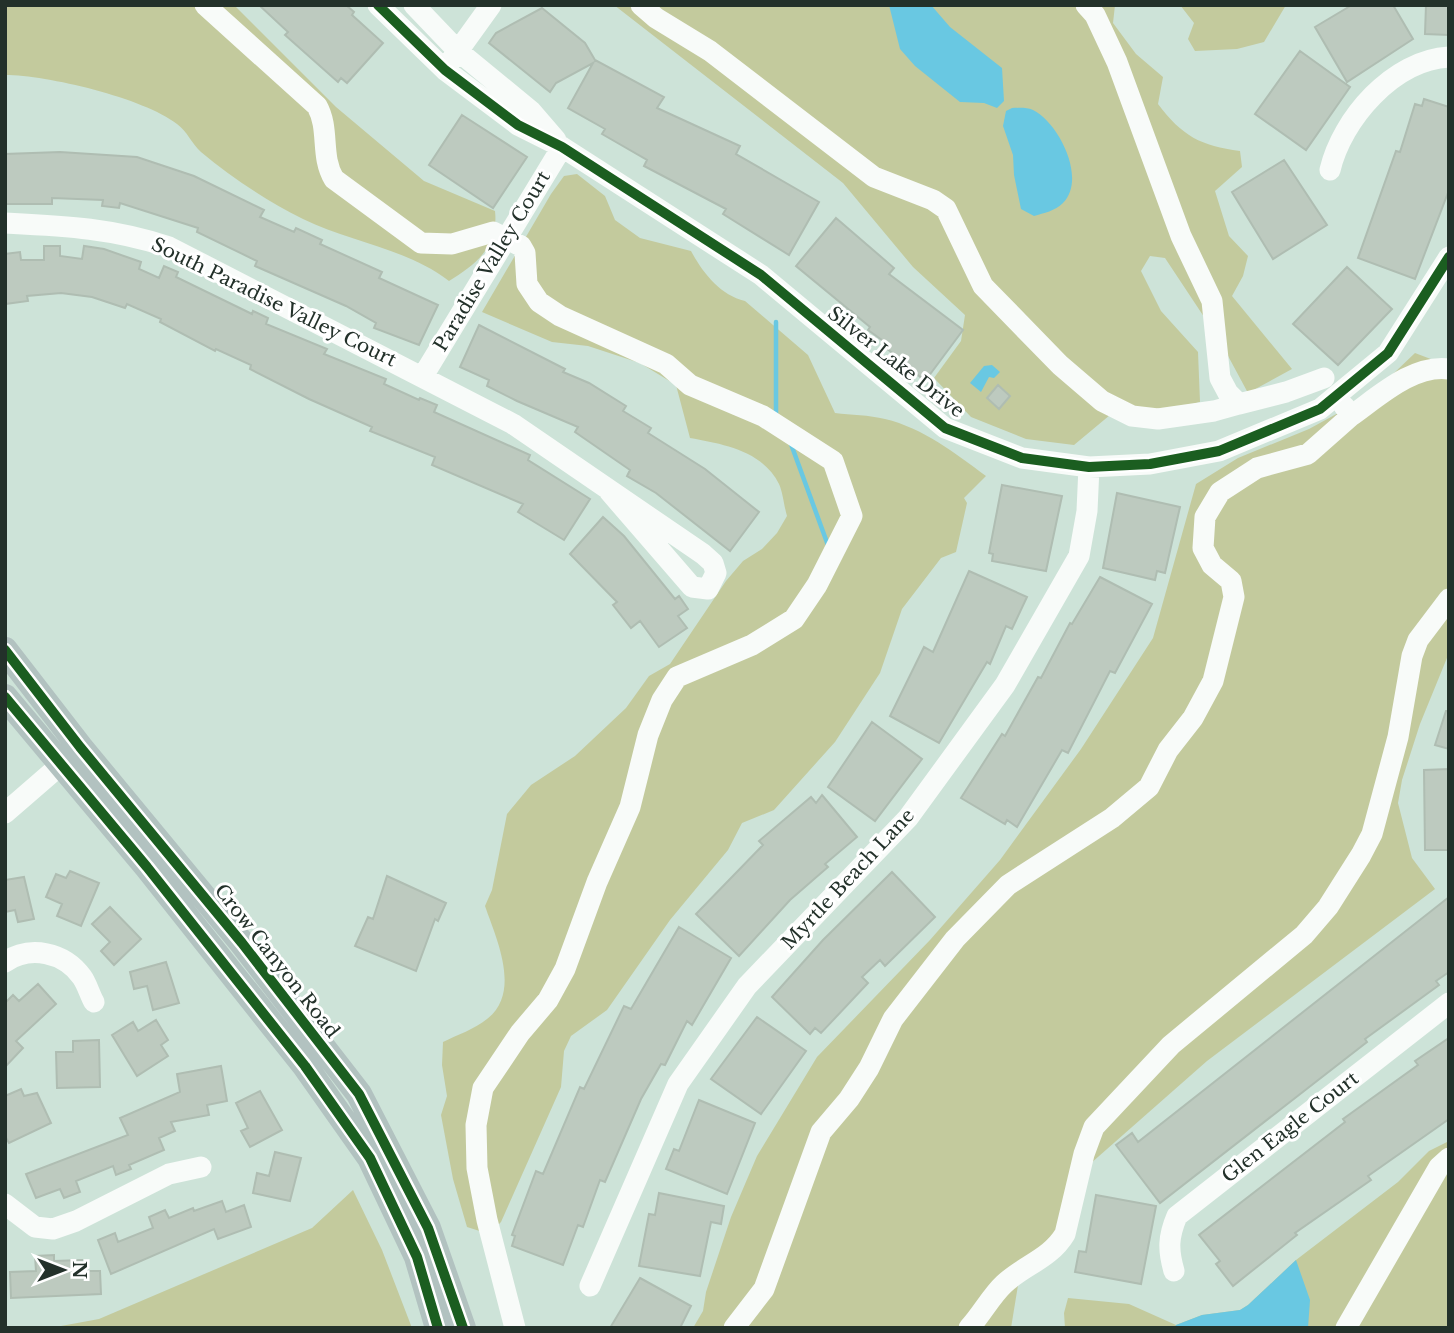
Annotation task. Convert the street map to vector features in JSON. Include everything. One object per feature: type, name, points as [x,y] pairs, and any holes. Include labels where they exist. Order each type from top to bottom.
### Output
[{"type":"main road","name":"Crow Canyon Road","points":[[5,650],[70,756],[147,867],[305,1066],[370,1158],[417,1256],[438,1328]]},
{"type":"main road","name":"Crow Canyon Road","points":[[5,697],[70,756],[242,943],[359,1094],[429,1228],[463,1328]]},
{"type":"street","points":[[205,5],[317,106],[324,118],[326,165],[334,178],[421,243],[452,244],[494,232],[521,246],[525,253],[527,284],[539,302],[560,316],[666,364],[691,385],[763,416],[833,461],[852,516],[817,586],[793,619],[752,645],[677,677],[662,700],[648,736],[630,807],[597,882],[565,969],[548,1000],[520,1033],[483,1088],[476,1125],[477,1168],[489,1232],[515,1328]]},
{"type":"street","name":"Silver Lake Drive","points":[[378,5],[445,70],[518,125],[562,147],[761,275],[945,428],[1022,458],[1090,467],[1150,464],[1219,451],[1320,409],[1330,386],[1388,353],[1449,257]]},
{"type":"street","name":"Silver Lake Drive","points":[[414,5],[458,51],[531,111],[562,147]]},
{"type":"street","points":[[445,70],[491,5]]},
{"type":"street","points":[[641,5],[656,18],[710,51],[874,177],[933,200],[946,209],[982,286],[1060,365],[1102,401],[1132,416],[1158,419],[1214,411],[1286,392],[1330,386],[1351,416]]},
{"type":"street","points":[[1086,5],[1095,15],[1117,62],[1181,236],[1212,301],[1220,378],[1228,393],[1239,404]]},
{"type":"street","points":[[1330,170],[1336,145],[1382,86],[1408,66],[1433,58],[1449,57]]},
{"type":"street","name":"Paradise Valley Court","points":[[423,376],[562,147]]},
{"type":"street","name":"South Paradise Valley Court","points":[[5,223],[67,225],[131,234],[169,247],[513,424],[609,491]]},
{"type":"street","name":"South Paradise Valley Court","points":[[5,233],[40,225]]},
{"type":"street","points":[[734,1328],[764,1289],[821,1132],[849,1099],[869,1068],[893,1019],[979,912],[1008,885],[1112,818],[1149,787],[1168,750],[1193,718],[1213,681],[1234,597],[1231,581],[1212,565],[1203,548],[1205,517],[1220,492],[1257,468],[1308,454],[1351,416],[1402,381],[1424,371],[1449,369]]},
{"type":"street","name":"Myrtle Beach Lane","points":[[590,1286],[678,1084],[747,986],[908,818],[1006,685],[1079,556],[1087,511],[1090,467]]},
{"type":"street","points":[[609,491],[713,563],[716,573],[708,589],[692,587],[609,491]]},
{"type":"street","points":[[969,1328],[987,1310],[1001,1286],[1058,1246],[1065,1234],[1084,1154],[1094,1126],[1171,1045],[1304,935],[1328,907],[1372,834],[1398,737],[1412,656],[1418,640],[1449,599]]},
{"type":"street","points":[[5,813],[70,756]]},
{"type":"street","points":[[5,962],[15,955],[35,951],[60,957],[82,977],[94,1002]]},
{"type":"street","name":"Glen Eagle Court","points":[[1174,1271],[1168,1251],[1170,1232],[1177,1216],[1449,1003]]},
{"type":"street","points":[[1346,1328],[1439,1167],[1449,1158]]},
{"type":"street","points":[[5,1204],[35,1227],[53,1229],[76,1221],[169,1174],[201,1167]]},
{"type":"green space","points":[[5,5],[234,5],[336,107],[424,181],[495,211],[495,224],[489,245],[476,261],[449,281],[415,261],[321,227],[277,205],[213,161],[198,149],[181,127],[162,114],[94,90],[45,79],[5,75]]},
{"type":"green space","points":[[614,5],[1115,5],[1113,23],[1136,54],[1163,77],[1158,104],[1167,115],[1193,138],[1214,146],[1240,151],[1242,167],[1215,191],[1229,236],[1248,256],[1243,276],[1232,296],[1292,369],[1248,393],[1220,341],[1165,258],[1150,256],[1141,271],[1161,311],[1198,352],[1200,402],[1175,409],[1110,415],[1074,445],[1026,439],[971,417],[934,378],[961,341],[965,315],[913,267],[843,183]]},
{"type":"green space","points":[[1180,5],[1286,5],[1264,42],[1237,49],[1195,51],[1188,39],[1194,23]]},
{"type":"green space","points":[[577,174],[605,196],[615,220],[640,238],[691,251],[707,275],[720,288],[745,301],[808,355],[835,413],[879,418],[912,428],[938,442],[986,476],[964,498],[967,503],[956,552],[941,558],[902,609],[880,673],[835,742],[774,810],[742,823],[728,850],[670,920],[607,1010],[571,1036],[564,1051],[561,1087],[501,1222],[489,1234],[467,1227],[453,1179],[441,1115],[447,1096],[442,1065],[443,1042],[487,1019],[497,1008],[503,994],[505,980],[500,949],[485,906],[492,890],[507,814],[531,785],[575,756],[626,708],[649,676],[670,664],[726,581],[743,561],[762,549],[777,533],[787,516],[779,484],[762,463],[740,450],[690,438],[676,385],[640,363],[588,346],[552,342],[482,312],[551,194],[564,176]]},
{"type":"green space","points":[[1415,353],[1449,366],[1449,653],[1420,724],[1402,780],[1398,803],[1412,858],[1435,889],[1207,1061],[1090,1164],[1076,1218],[1019,1279],[1011,1328],[693,1328],[703,1311],[706,1292],[731,1217],[757,1156],[817,1057],[930,940],[1000,860],[1081,749],[1153,638],[1196,484],[1238,458],[1309,429],[1371,395]]},
{"type":"green space","points":[[1449,1141],[1449,1328],[1065,1328],[1064,1313],[1068,1298],[1129,1304],[1176,1325],[1202,1315],[1240,1310],[1296,1260],[1398,1182],[1429,1151]]},
{"type":"green space","points":[[353,1190],[382,1250],[412,1328],[50,1328],[99,1319],[312,1228]]},
{"type":"water","points":[[889,5],[931,5],[950,27],[1002,68],[1004,101],[997,108],[984,103],[960,102],[915,66],[900,49]]},
{"type":"water","points":[[1012,108],[1030,109],[1043,117],[1060,139],[1071,166],[1070,193],[1063,203],[1053,210],[1034,216],[1021,209],[1013,155],[1003,126],[1006,111]]},
{"type":"water","points":[[992,365],[1000,372],[994,378],[989,377],[981,392],[970,383],[984,366]]},
{"type":"water","points":[[1296,1260],[1310,1300],[1308,1328],[1175,1328],[1176,1325],[1202,1315],[1240,1310]]},
{"type":"building","points":[[259,5],[346,5],[354,12],[352,15],[383,43],[347,83],[341,78],[338,82],[285,35],[288,32]]},
{"type":"building","points":[[1352,5],[1393,5],[1413,39],[1347,82],[1315,27]]},
{"type":"building","points":[[1426,5],[1449,5],[1449,35],[1425,34]]},
{"type":"building","points":[[542,8],[585,43],[595,60],[664,97],[657,108],[740,146],[736,154],[819,202],[789,255],[723,214],[726,209],[644,166],[647,160],[602,134],[605,129],[568,108],[593,63],[556,83],[550,92],[489,43],[496,33]]},
{"type":"building","points":[[1300,51],[1350,87],[1306,150],[1255,114]]},
{"type":"building","points":[[1424,99],[1449,107],[1449,190],[1415,279],[1358,258],[1396,151],[1400,152],[1415,104],[1422,106]]},
{"type":"building","points":[[462,115],[527,157],[493,208],[429,165]]},
{"type":"building","points":[[60,152],[137,157],[194,176],[264,210],[260,217],[294,232],[296,228],[322,240],[320,244],[382,272],[379,278],[438,305],[419,345],[374,328],[376,323],[346,306],[255,266],[257,261],[197,232],[198,228],[120,203],[119,208],[102,206],[103,200],[52,198],[52,204],[5,204],[5,154]]},
{"type":"building","points":[[1284,160],[1327,225],[1273,259],[1232,192]]},
{"type":"building","points":[[836,218],[894,268],[889,274],[963,330],[925,381],[884,346],[886,343],[868,330],[870,327],[796,266]]},
{"type":"building","points":[[44,246],[60,246],[60,256],[82,259],[84,246],[104,249],[141,262],[139,269],[159,278],[164,266],[178,272],[176,277],[252,314],[253,311],[268,318],[266,324],[327,349],[324,354],[386,379],[384,384],[419,400],[420,398],[437,405],[434,412],[530,455],[528,460],[590,499],[564,540],[518,512],[523,504],[432,465],[435,457],[370,431],[372,427],[309,399],[250,369],[251,365],[216,349],[215,351],[160,322],[161,319],[127,304],[125,308],[92,297],[61,293],[27,296],[28,301],[5,304],[5,254],[20,252],[21,260],[44,260]]},
{"type":"building","points":[[1347,267],[1392,309],[1338,365],[1293,324]]},
{"type":"building","points":[[479,325],[565,369],[563,372],[589,383],[626,406],[623,411],[651,428],[648,433],[705,469],[759,512],[730,551],[656,493],[627,476],[630,470],[575,432],[578,427],[487,386],[489,380],[460,367]]},
{"type":"building","points":[[998,385],[1010,396],[999,409],[987,398]]},
{"type":"building","points":[[1002,485],[1062,496],[1046,571],[992,561],[993,554],[989,553]]},
{"type":"building","points":[[1117,493],[1180,507],[1165,573],[1157,571],[1155,580],[1103,568]]},
{"type":"building","points":[[603,517],[624,536],[675,599],[679,596],[688,609],[678,616],[687,628],[659,647],[640,621],[631,628],[613,605],[617,602],[570,554]]},
{"type":"building","points":[[969,571],[1027,597],[1012,629],[1006,626],[990,664],[987,662],[939,743],[890,716],[924,647],[933,652]]},
{"type":"building","points":[[1100,577],[1152,604],[1115,673],[1110,671],[1068,753],[1062,750],[1017,827],[1007,820],[1005,824],[961,798],[1002,734],[1005,736],[1038,677],[1041,678],[1070,623],[1072,624]]},
{"type":"building","points":[[1446,711],[1449,711],[1449,749],[1435,745]]},
{"type":"building","points":[[872,722],[922,759],[875,821],[828,787]]},
{"type":"building","points":[[1449,769],[1449,850],[1425,850],[1424,770]]},
{"type":"building","points":[[822,795],[857,837],[825,864],[828,867],[790,900],[739,956],[696,914],[763,845],[759,841],[811,797],[816,803]]},
{"type":"building","points":[[70,871],[99,883],[81,926],[57,916],[62,904],[46,897],[56,874],[66,878]]},
{"type":"building","points":[[892,872],[935,917],[885,966],[880,960],[862,977],[868,983],[821,1033],[815,1028],[810,1034],[772,997],[823,940]]},
{"type":"building","points":[[387,876],[446,903],[438,921],[435,919],[416,971],[355,946],[368,917],[373,919]]},
{"type":"building","points":[[24,877],[34,919],[18,922],[15,910],[5,912],[5,880]]},
{"type":"building","points":[[1449,897],[1449,972],[1436,981],[1439,985],[1365,1039],[1367,1042],[1160,1203],[1116,1145],[1132,1133],[1138,1142]]},
{"type":"building","points":[[110,907],[141,939],[114,965],[101,951],[110,942],[92,924]]},
{"type":"building","points":[[679,927],[731,958],[692,1025],[687,1021],[665,1065],[661,1064],[641,1099],[605,1182],[600,1180],[583,1227],[578,1225],[563,1265],[512,1246],[515,1236],[512,1235],[536,1171],[543,1174],[580,1087],[584,1089],[624,1006],[631,1009]]},
{"type":"building","points":[[166,962],[179,1003],[153,1010],[147,986],[134,989],[130,972]]},
{"type":"building","points":[[38,984],[56,1004],[16,1041],[23,1048],[5,1067],[5,1003],[13,995],[19,1001]]},
{"type":"building","points":[[757,1017],[806,1051],[761,1114],[711,1079]]},
{"type":"building","points":[[156,1020],[168,1040],[161,1045],[168,1056],[137,1076],[112,1035],[133,1022],[138,1031]]},
{"type":"building","points":[[1449,1038],[1449,1119],[1368,1176],[1371,1180],[1295,1233],[1297,1235],[1233,1286],[1216,1264],[1220,1261],[1199,1235],[1345,1122],[1343,1119],[1418,1065],[1415,1061]]},
{"type":"building","points":[[99,1040],[100,1087],[57,1088],[56,1052],[73,1052],[73,1041]]},
{"type":"building","points":[[221,1066],[227,1101],[207,1105],[209,1115],[171,1122],[175,1131],[159,1138],[164,1150],[129,1165],[131,1169],[116,1175],[113,1166],[76,1181],[80,1192],[64,1198],[60,1189],[36,1198],[26,1174],[128,1135],[120,1118],[180,1092],[177,1074]]},
{"type":"building","points":[[21,1089],[24,1096],[37,1093],[51,1123],[9,1143],[5,1136],[5,1096]]},
{"type":"building","points":[[260,1091],[282,1130],[250,1147],[241,1131],[248,1128],[236,1103]]},
{"type":"building","points":[[699,1100],[755,1123],[727,1194],[666,1169],[674,1149],[679,1151]]},
{"type":"building","points":[[275,1152],[301,1158],[290,1201],[253,1193],[257,1173],[269,1176]]},
{"type":"building","points":[[659,1193],[724,1206],[721,1224],[711,1222],[700,1276],[639,1266],[649,1214],[655,1215]]},
{"type":"building","points":[[1096,1195],[1156,1206],[1141,1284],[1075,1272],[1079,1251],[1086,1252]]},
{"type":"building","points":[[222,1201],[226,1212],[244,1205],[251,1227],[218,1239],[214,1229],[111,1274],[98,1240],[115,1233],[118,1242],[153,1228],[149,1217],[165,1210],[169,1218],[193,1208],[194,1211]]},
{"type":"building","points":[[54,1255],[54,1261],[82,1260],[82,1271],[100,1271],[101,1294],[11,1298],[10,1272],[36,1271],[35,1256]]},
{"type":"building","points":[[640,1278],[691,1306],[680,1328],[610,1328]]},
{"type":"waterway","points":[[776,322],[776,415]]},
{"type":"waterway","points":[[791,444],[829,548]]},
{"type":"cycle path","points":[[378,5],[445,70],[518,125],[562,147],[761,275],[945,428],[1022,458],[1089,467],[1150,464],[1219,451],[1320,409],[1388,353],[1449,257]]},
{"type":"cycle path","points":[[5,650],[80,747],[242,943],[359,1094],[428,1228],[463,1328]]},
{"type":"cycle path","points":[[5,697],[147,867],[305,1066],[370,1158],[417,1257],[438,1328]]}]
